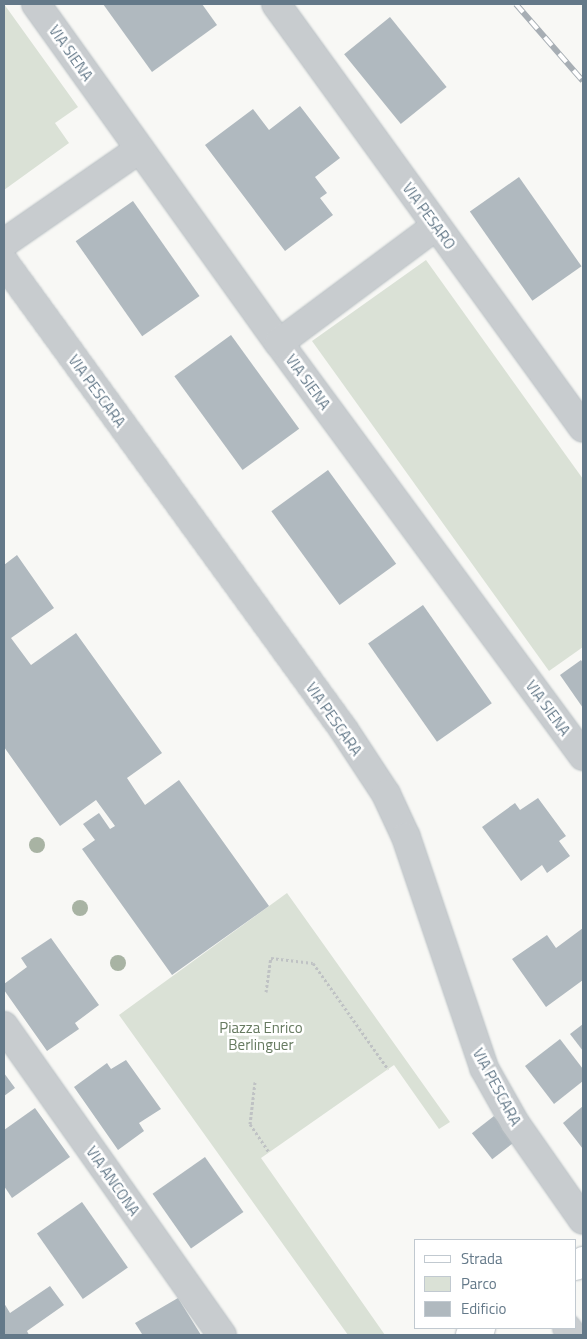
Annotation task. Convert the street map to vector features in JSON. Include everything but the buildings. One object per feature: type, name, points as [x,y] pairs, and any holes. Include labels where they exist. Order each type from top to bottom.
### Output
[{"type":"street","name":"VIA SIENA","points":[[36,4],[279,343],[583,756]]},
{"type":"street","name":"VIA PESARO","points":[[276,4],[583,428]]},
{"type":"street","points":[[4,243],[140,149]]},
{"type":"street","points":[[279,343],[436,226]]},
{"type":"street","name":"VIA PESCARA","points":[[4,262],[344,730],[386,794],[406,837],[484,1068],[515,1123],[583,1220]]},
{"type":"street","name":"VIA ANCONA","points":[[4,1026],[222,1335]]},
{"type":"path","points":[[266,992],[271,958],[313,963],[388,1069]]},
{"type":"path","points":[[255,1082],[250,1124],[269,1152]]},
{"type":"green space","points":[[4,4],[78,107],[55,123],[69,143],[4,190]]},
{"type":"green space","points":[[426,260],[583,479],[583,647],[549,671],[312,341]]},
{"type":"green space","name":"Piazza Enrico Berlinguer","points":[[287,893],[450,1122],[439,1129],[394,1065],[261,1158],[385,1335],[348,1335],[119,1015]]},
{"type":"railway","points":[[516,4],[583,81]]}]
